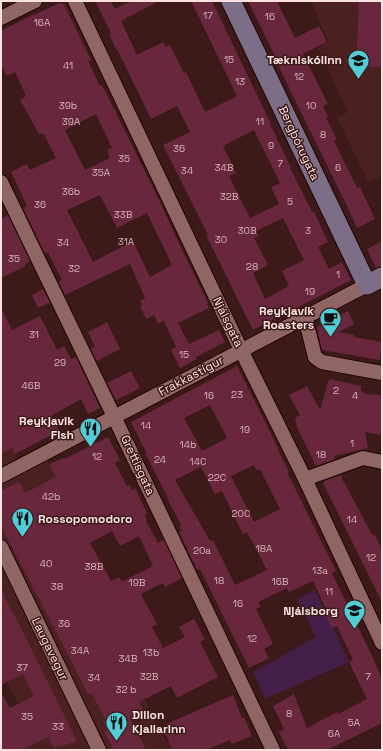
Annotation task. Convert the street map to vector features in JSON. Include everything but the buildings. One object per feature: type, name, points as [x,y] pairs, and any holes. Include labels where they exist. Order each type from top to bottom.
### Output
[{"type":"street","points":[[1,18],[35,1]]},
{"type":"street","name":"Njálsgata","points":[[75,1],[241,350],[306,479],[382,643]]},
{"type":"street","name":"Bergþórugata","points":[[231,1],[374,281]]},
{"type":"street","name":"Grettisgata","points":[[1,182],[273,750]]},
{"type":"street","name":"Frakkastígur","points":[[1,476],[115,418],[374,281]]},
{"type":"street","points":[[305,317],[315,357],[322,362],[382,373]]},
{"type":"street","points":[[306,479],[363,458],[382,462]]},
{"type":"street","name":"Laugavegur","points":[[1,547],[99,750]]},
{"type":"shaded area","name":"Tækniskólinn","points":[[311,1],[382,1],[382,176],[368,182],[337,117],[348,112],[318,48],[328,42]]},
{"type":"shaded area","points":[[1,426],[21,463],[43,452],[55,475],[57,474],[47,511],[167,743],[170,741],[175,750],[17,750],[30,727],[1,670]]},
{"type":"shaded area","points":[[315,590],[349,662],[265,699],[253,672],[316,637],[297,599]]},
{"type":"place","name":"Tækniskólinn","points":[[358,80]]},
{"type":"place","name":"Reykjavík Roasters","points":[[330,338]]},
{"type":"place","name":"Reykjavik Fish","points":[[90,448]]},
{"type":"place","name":"Rossopomodoro","points":[[23,538]]},
{"type":"place","name":"Njálsborg","points":[[354,630]]},
{"type":"place","name":"Dillon Kjallarinn","points":[[116,742]]}]
